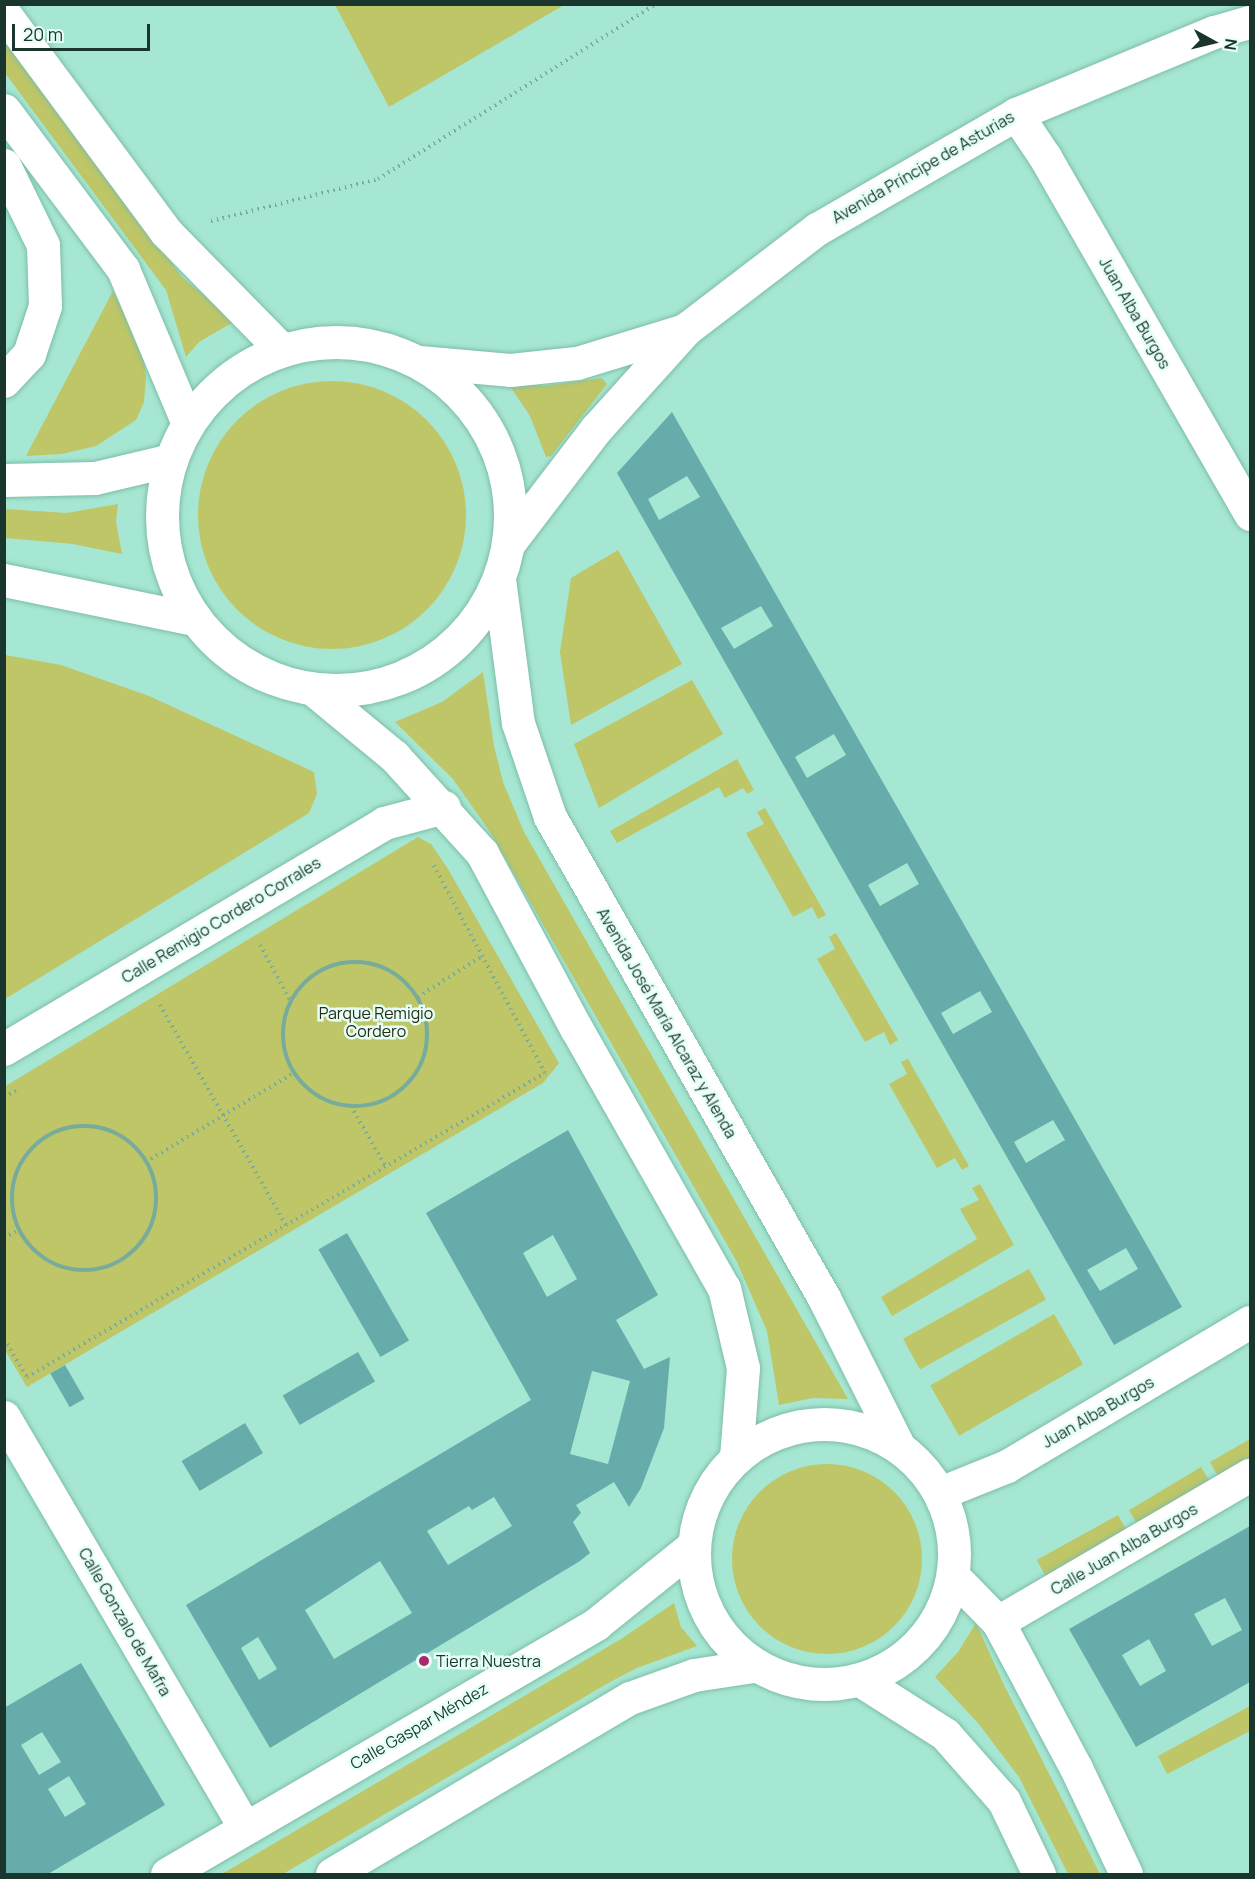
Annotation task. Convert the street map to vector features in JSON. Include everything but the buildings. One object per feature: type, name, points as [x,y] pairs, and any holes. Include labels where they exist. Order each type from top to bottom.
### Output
[{"type":"street","points":[[4,13],[166,232],[282,350]]},
{"type":"street","name":"Avenida Príncipe de Asturias","points":[[508,544],[596,429],[686,329],[817,229],[1016,114],[1214,32],[1251,22]]},
{"type":"street","points":[[4,110],[123,269],[188,424]]},
{"type":"street","name":"Juan Alba Burgos","points":[[1016,114],[1045,157],[1251,514]]},
{"type":"street","points":[[4,165],[43,245],[45,306],[29,354],[4,381]]},
{"type":"street","name":"Avenida Príncipe de Asturias","points":[[419,362],[510,370],[577,363],[686,329]]},
{"type":"street","points":[[328,342],[375,346],[419,362],[465,399],[498,449],[510,508],[508,544],[499,579],[469,630],[425,667],[372,688],[314,690],[267,678],[227,653],[194,619],[170,569],[162,514],[171,460],[188,424],[214,392],[246,367],[282,350],[328,342]]},
{"type":"street","points":[[4,480],[95,478],[171,460]]},
{"type":"street","name":"Avenida José María Alcaraz y Alenda","points":[[499,579],[518,723],[550,817],[824,1298],[898,1445]]},
{"type":"street","points":[[4,580],[194,619]]},
{"type":"street","points":[[314,690],[394,756],[444,807],[482,853],[576,1028],[724,1288],[743,1368],[736,1457]]},
{"type":"street","name":"Calle Remigio Cordero Corrales","points":[[4,1049],[384,823],[444,807]]},
{"type":"street","name":"Juan Alba Burgos","points":[[940,1493],[1006,1466],[1251,1322]]},
{"type":"street","name":"Calle Gonzalo de Mafra","points":[[4,1417],[245,1827]]},
{"type":"street","points":[[815,1422],[858,1427],[898,1445],[922,1466],[940,1493],[953,1533],[953,1576],[942,1611],[921,1641],[893,1665],[860,1680],[823,1685],[786,1679],[753,1666],[727,1641],[707,1613],[696,1581],[693,1546],[699,1513],[709,1493],[736,1457],[772,1433],[815,1422]]},
{"type":"street","name":"Calle Juan Alba Burgos","points":[[998,1622],[1251,1475]]},
{"type":"street","name":"Calle Gaspar Méndez","points":[[167,1875],[245,1827],[596,1624],[693,1546]]},
{"type":"street","points":[[953,1576],[998,1622],[1076,1768],[1126,1875]]},
{"type":"street","points":[[332,1875],[630,1698],[694,1675],[753,1666]]},
{"type":"street","points":[[860,1680],[945,1734],[1004,1802],[1039,1875]]},
{"type":"path","points":[[166,232],[378,179],[656,4]]},
{"type":"path","points":[[4,1339],[27,1377],[545,1073],[429,857]]},
{"type":"path","points":[[250,951],[270,939]]},
{"type":"path","points":[[260,945],[291,1002]]},
{"type":"path","points":[[418,997],[482,956]]},
{"type":"path","points":[[355,962],[379,966],[401,978],[418,997],[426,1018],[427,1042],[420,1065],[408,1085],[389,1098],[366,1106],[351,1106],[321,1098],[295,1072],[284,1041],[284,1017],[291,1002],[309,978],[330,966],[355,962]]},
{"type":"path","points":[[170,999],[160,1005],[286,1225]]},
{"type":"path","points":[[146,1162],[295,1072]]},
{"type":"path","points":[[351,1106],[386,1167]]},
{"type":"path","points":[[80,1126],[105,1129],[128,1140],[146,1162],[154,1180],[156,1204],[150,1227],[137,1247],[119,1262],[97,1270],[74,1270],[51,1263],[32,1249],[19,1230],[12,1207],[13,1184],[29,1153],[56,1132],[80,1126]]},
{"type":"path","points":[[4,1238],[19,1230]]},
{"type":"green space","points":[[335,5],[564,5],[389,107]]},
{"type":"green space","points":[[5,40],[183,278],[235,321],[199,342],[186,357],[166,290],[5,73]]},
{"type":"green space","points":[[113,291],[142,347],[146,377],[144,402],[136,420],[96,446],[62,454],[26,456]]},
{"type":"green space","points":[[602,378],[607,384],[551,456],[546,457],[530,416],[508,383],[544,386]]},
{"type":"green space","points":[[332,381],[358,384],[383,391],[417,411],[427,420],[436,430],[456,464],[463,489],[466,515],[463,541],[456,566],[436,600],[427,610],[417,619],[383,639],[358,646],[332,649],[306,646],[281,639],[247,619],[237,610],[228,600],[208,566],[201,541],[198,515],[201,489],[208,464],[228,430],[237,420],[247,411],[281,391],[306,384]]},
{"type":"green space","points":[[118,504],[116,522],[122,554],[73,544],[5,538],[5,509],[67,513]]},
{"type":"green space","points":[[618,550],[682,664],[571,725],[560,652],[571,578]]},
{"type":"green space","points":[[5,655],[61,665],[149,696],[314,772],[317,794],[309,813],[5,999]]},
{"type":"green space","points":[[483,672],[494,746],[503,782],[524,832],[848,1399],[813,1398],[779,1405],[767,1331],[737,1262],[490,832],[453,779],[395,722],[442,702]]},
{"type":"green space","points":[[692,680],[723,734],[599,808],[574,744]]},
{"type":"green space","points":[[737,759],[754,790],[747,794],[743,788],[725,798],[719,787],[617,843],[610,831]]},
{"type":"green space","points":[[765,808],[826,915],[818,919],[812,907],[793,917],[746,833],[764,824],[757,812]]},
{"type":"green space","name":"Parque Remigio Cordero","points":[[418,837],[431,844],[448,869],[559,1063],[543,1083],[27,1387],[5,1350],[4,1087]]},
{"type":"green space","points":[[836,933],[898,1040],[890,1045],[884,1032],[865,1042],[817,959],[835,949],[829,937]]},
{"type":"green space","points":[[908,1059],[969,1166],[962,1170],[955,1158],[937,1168],[889,1084],[907,1074],[901,1062]]},
{"type":"green space","points":[[980,1184],[1014,1245],[892,1316],[881,1297],[977,1239],[960,1209],[979,1200],[972,1188]]},
{"type":"green space","points":[[1029,1269],[1046,1300],[920,1369],[903,1339]]},
{"type":"green space","points":[[1054,1314],[1083,1364],[959,1436],[930,1386]]},
{"type":"green space","points":[[1250,1439],[1250,1495],[1234,1504],[1210,1462]]},
{"type":"green space","points":[[827,1464],[863,1471],[880,1480],[894,1492],[906,1506],[915,1523],[922,1559],[915,1595],[906,1612],[894,1626],[880,1638],[863,1647],[827,1654],[791,1647],[774,1638],[760,1626],[748,1612],[739,1595],[732,1559],[739,1523],[748,1506],[760,1492],[774,1480],[791,1471]]},
{"type":"green space","points":[[1201,1467],[1226,1509],[1154,1552],[1129,1510]]},
{"type":"green space","points":[[1118,1515],[1142,1558],[1060,1603],[1037,1560]]},
{"type":"green space","points":[[674,1603],[681,1627],[697,1646],[637,1668],[610,1682],[283,1874],[222,1874],[621,1639]]},
{"type":"green space","points":[[976,1623],[1004,1685],[1100,1874],[1068,1874],[1019,1777],[978,1723],[935,1677],[958,1652]]},
{"type":"green space","points":[[1250,1706],[1250,1731],[1167,1774],[1158,1756]]},
{"type":"place","name":"Tierra Nuestra","points":[[424,1661]]}]
